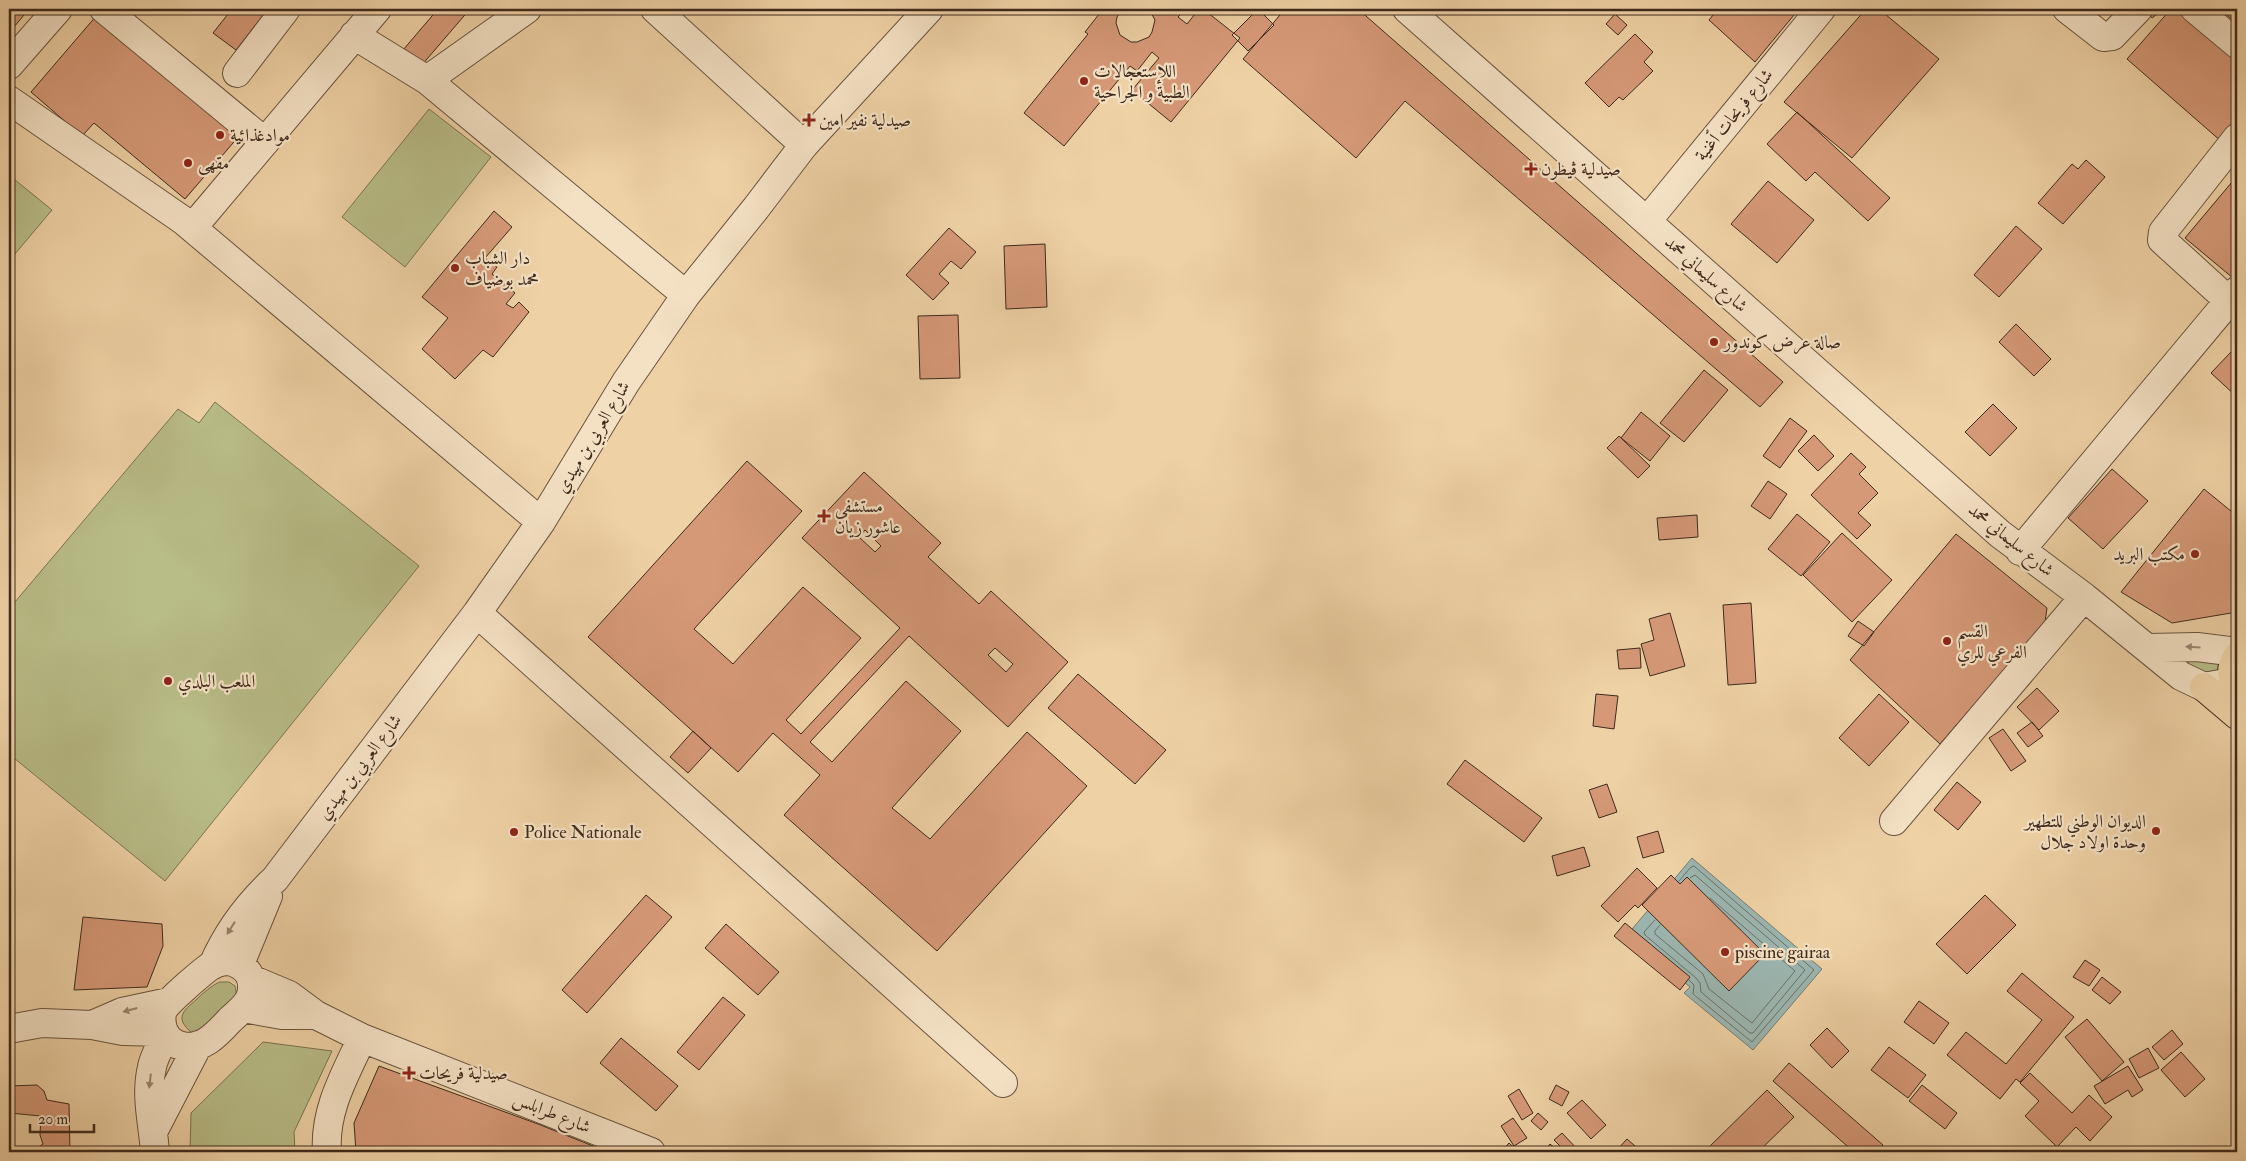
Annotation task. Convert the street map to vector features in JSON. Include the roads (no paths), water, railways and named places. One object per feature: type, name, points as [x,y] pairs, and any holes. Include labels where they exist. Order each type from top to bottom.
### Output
[{"type":"main road","points":[[2204,687],[2237,715]]},
{"type":"street","points":[[9,65],[58,9]]},
{"type":"street","points":[[104,9],[265,142]]},
{"type":"street","points":[[237,73],[286,9]]},
{"type":"street","points":[[192,228],[377,9]]},
{"type":"street","points":[[427,80],[527,9]]},
{"type":"street","points":[[655,9],[804,145]]},
{"type":"street","name":"شارع العربي بن مهيدي","points":[[213,965],[223,942],[235,922],[252,900],[275,878],[477,613],[541,522],[626,382],[686,295],[804,145],[929,9]]},
{"type":"street","name":"شارع سليماني محمد","points":[[1407,9],[2020,551],[2084,597],[2149,648],[2181,676],[2204,687]]},
{"type":"street","name":"شارع فريحات ٱغنية","points":[[1646,221],[1821,9]]},
{"type":"street","points":[[2067,9],[2108,38],[2138,9]]},
{"type":"street","points":[[2195,9],[2237,44]]},
{"type":"street","points":[[354,35],[427,80],[686,295]]},
{"type":"street","points":[[9,100],[192,228],[541,522]]},
{"type":"street","points":[[2020,551],[2233,296],[2162,240],[2163,232],[2237,138]]},
{"type":"street","points":[[1894,821],[2084,597]]},
{"type":"street","points":[[477,613],[1003,1084]]},
{"type":"street","points":[[2149,648],[2197,647],[2237,652]]},
{"type":"street","points":[[2204,687],[2216,686],[2236,674]]},
{"type":"street","name":"شارع العربي بن مهيدي","points":[[243,1008],[250,998],[246,971],[275,878]]},
{"type":"street","points":[[243,1008],[213,1038],[198,1045],[184,1047],[178,1045],[165,1034],[161,1020],[164,1008],[169,1002],[213,965],[229,960],[246,971]]},
{"type":"street","name":"شارع طرابلس","points":[[246,971],[289,996],[316,1015],[362,1038],[651,1152]]},
{"type":"street","points":[[92,1025],[122,1012],[169,1002]]},
{"type":"street","name":"شارع طرابلس","points":[[243,1008],[282,1015],[316,1015]]},
{"type":"street","points":[[9,1029],[42,1023],[92,1025],[123,1031],[165,1034]]},
{"type":"street","points":[[154,1141],[149,1107],[149,1085],[152,1066],[165,1034]]},
{"type":"street","points":[[326,1152],[328,1118],[336,1093],[362,1038]]},
{"type":"street","points":[[154,1141],[198,1045]]},
{"type":"water","name":"piscine gairaa","points":[[1692,858],[1822,969],[1753,1050],[1684,993],[1690,987],[1627,935]]},
{"type":"place","name":"اللإستعجالات الطبية و الجراحية","points":[[1084,81]]},
{"type":"place","name":"صيدلية نفير امين","points":[[809,120]]},
{"type":"place","name":"موادغذائية","points":[[220,135]]},
{"type":"place","name":"مقهى","points":[[188,163]]},
{"type":"place","name":"صيدلية ڨيطون","points":[[1531,169]]},
{"type":"place","name":"دار الشباب محمد بوضياف","points":[[455,268]]},
{"type":"place","name":"صالة عرض كوندور","points":[[1714,342]]},
{"type":"place","name":"مستشفى عاشور زيان","points":[[824,516]]},
{"type":"place","name":"مكتب البريد","points":[[2195,554]]},
{"type":"place","name":"القسم الفرعي للري","points":[[1947,641]]},
{"type":"place","name":"الملعب البلدي","points":[[168,681]]},
{"type":"place","name":"الديوان الوطني للتطهير وحدة اولاد جلال","points":[[2156,831]]},
{"type":"place","name":"Police Nationale","points":[[514,832]]},
{"type":"place","name":"piscine gairaa","points":[[1725,952]]},
{"type":"place","name":"صيدلية فريحات","points":[[409,1073]]}]
